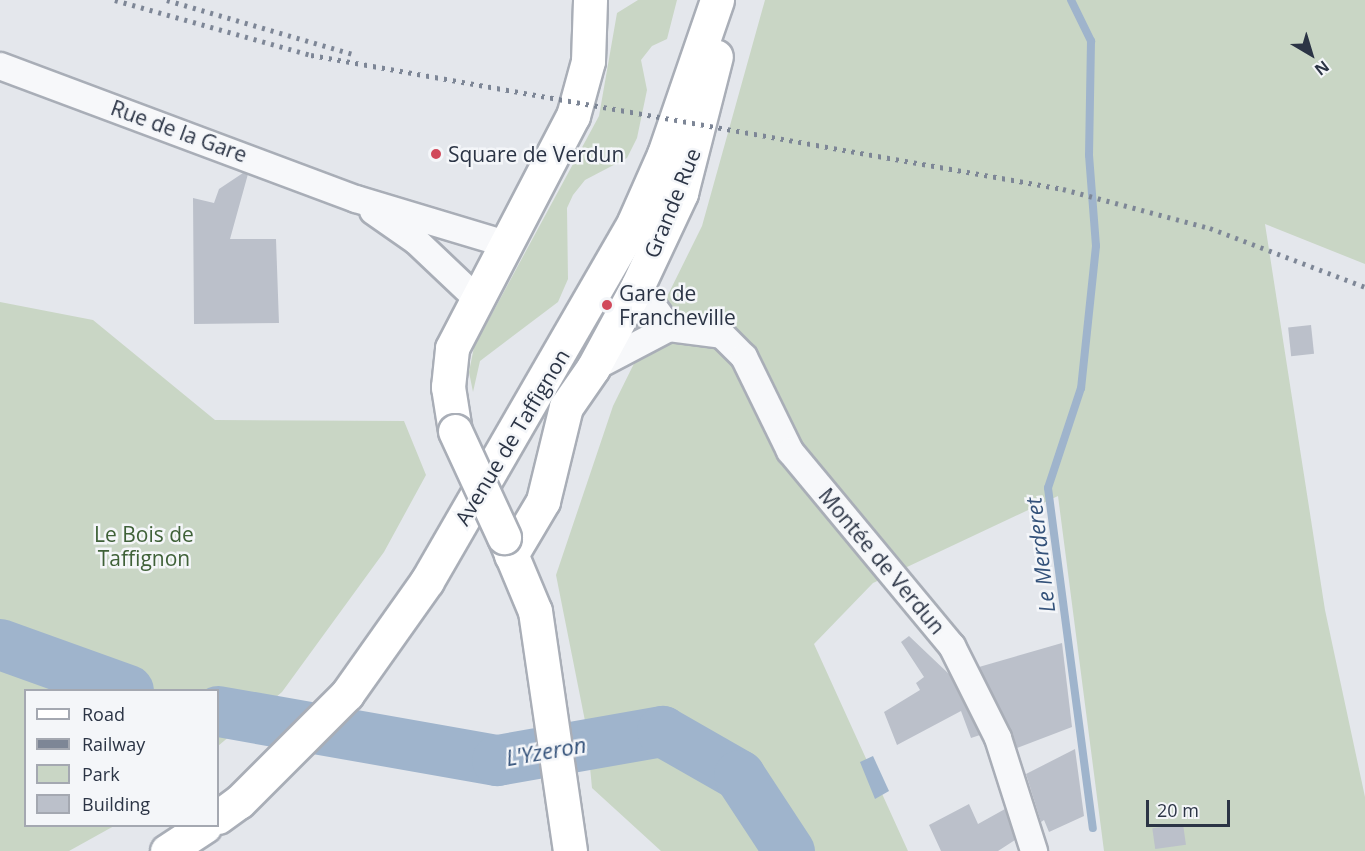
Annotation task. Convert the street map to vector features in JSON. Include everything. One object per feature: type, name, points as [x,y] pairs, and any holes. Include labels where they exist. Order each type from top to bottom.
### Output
[{"type":"street","name":"Grande Rue","points":[[508,546],[543,501],[566,407],[593,368],[638,285],[681,193],[699,136],[714,72],[719,0]]},
{"type":"street","name":"Avenue de Taffignon","points":[[219,816],[239,802],[346,694],[427,581],[634,222],[664,154],[719,0]]},
{"type":"street","points":[[570,851],[535,611],[455,431],[448,387],[452,348],[476,297],[573,116],[588,61],[595,2]]},
{"type":"street","name":"Rue de la Gare","points":[[0,66],[356,199],[506,244]]},
{"type":"street","name":"Rue de la Gare","points":[[356,199],[416,242],[476,297]]},
{"type":"street","points":[[593,368],[669,328],[638,285]]},
{"type":"street","name":"Montée de Verdun","points":[[669,328],[722,335],[744,357],[790,452],[952,646],[998,738],[1034,851]]},
{"type":"street","points":[[167,851],[202,827]]},
{"type":"green space","points":[[638,0],[677,0],[667,39],[652,46],[641,60],[647,90],[637,138],[627,158],[585,180],[573,195],[567,208],[568,279],[558,302],[480,361],[473,392],[469,372],[474,347],[599,116],[617,13]]},
{"type":"green space","points":[[765,0],[1365,0],[1365,264],[1265,224],[1325,610],[1365,797],[1365,851],[1104,851],[1058,496],[873,583],[814,644],[908,851],[661,851],[592,788],[586,726],[556,575],[613,406],[702,226]]},
{"type":"green space","name":"Le Bois de Taffignon","points":[[0,302],[93,320],[215,420],[404,421],[426,475],[384,552],[282,692],[219,745],[219,689],[24,689],[24,827],[112,827],[69,851],[0,851]]},
{"type":"water","points":[[873,756],[889,791],[875,799],[860,762]]},
{"type":"building","points":[[243,173],[248,174],[230,239],[276,239],[279,323],[194,324],[193,198],[214,203],[219,189]]},
{"type":"building","points":[[1311,325],[1314,354],[1291,356],[1288,327]]},
{"type":"building","points":[[909,636],[950,675],[980,735],[971,738],[961,711],[897,745],[884,712],[920,690],[916,683],[924,677],[901,642]]},
{"type":"building","points":[[1062,643],[1072,727],[1017,748],[979,667]]},
{"type":"building","points":[[1075,749],[1084,816],[1049,832],[1044,820],[1041,822],[1026,774]]},
{"type":"building","points":[[969,804],[978,824],[1005,809],[1015,840],[998,851],[941,851],[929,825]]},
{"type":"building","points":[[1183,824],[1186,845],[1155,849],[1152,828]]},
{"type":"waterway","name":"Le Merderet","points":[[1071,0],[1091,41],[1089,155],[1096,246],[1081,388],[1048,488],[1093,828]]},
{"type":"waterway","name":"L'Yzeron","points":[[0,644],[125,689]]},
{"type":"waterway","name":"L'Yzeron","points":[[219,711],[497,760],[662,731],[739,775],[789,851]]},
{"type":"railway","points":[[115,0],[311,55],[1063,189],[1210,228],[1365,287]]},
{"type":"railway","points":[[167,0],[353,54]]},
{"type":"place","name":"Square de Verdun","points":[[436,154]]},
{"type":"place","name":"Gare de Francheville","points":[[607,305]]}]
